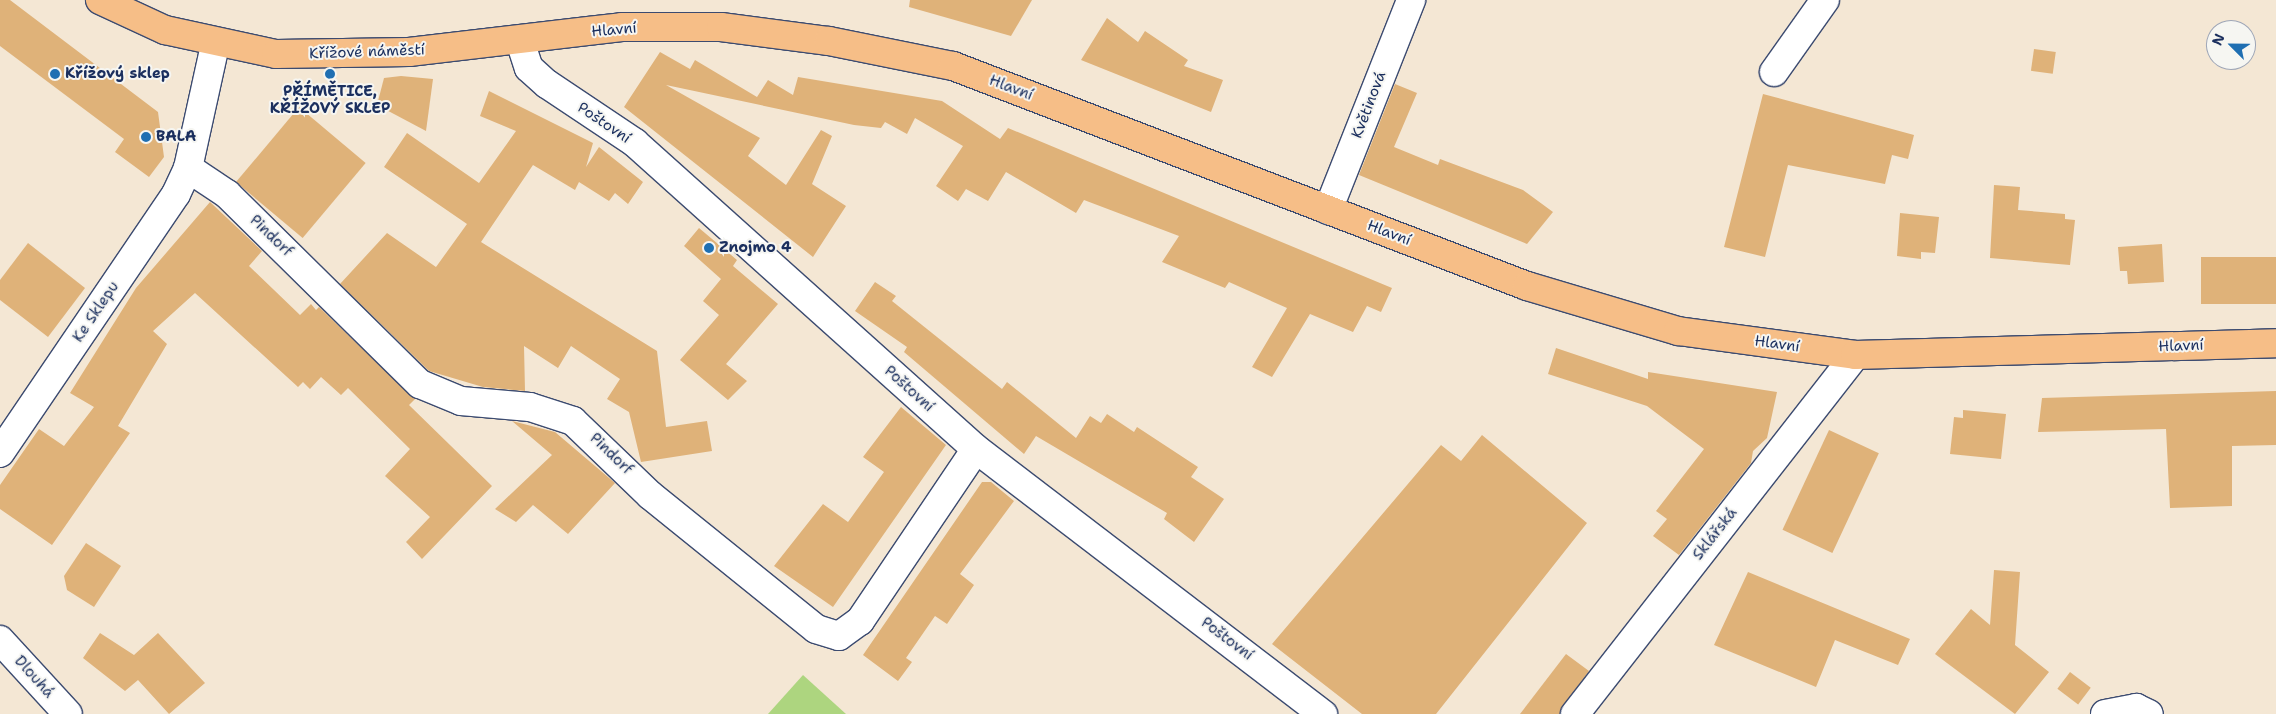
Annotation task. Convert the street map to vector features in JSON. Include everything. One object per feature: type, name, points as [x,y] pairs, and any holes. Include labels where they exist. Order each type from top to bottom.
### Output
[{"type":"main road","name":"Křížové náměstí","points":[[100,0],[165,30],[215,44],[327,56],[520,41]]},
{"type":"main road","name":"Hlavní","points":[[520,41],[622,27],[722,27],[829,41],[953,66],[1527,286],[1678,331],[1855,355],[2276,343]]},
{"type":"street","name":"Květinová","points":[[1328,210],[1410,0]]},
{"type":"street","points":[[1774,72],[1825,0]]},
{"type":"street","name":"Poštovní","points":[[520,41],[529,68],[547,84],[635,143],[976,449],[1323,714]]},
{"type":"street","points":[[188,168],[215,44]]},
{"type":"street","name":"Pindorf","points":[[188,168],[227,194],[420,384],[460,401],[530,407],[573,421],[650,495],[816,629],[839,636],[860,621],[976,449]]},
{"type":"street","name":"Ke Sklepu","points":[[0,454],[176,194],[188,168]]},
{"type":"street","name":"Sklářská","points":[[1575,714],[1855,355]]},
{"type":"street","name":"Dlouhá","points":[[0,640],[68,714]]},
{"type":"street","points":[[2105,714],[2136,708],[2149,714]]},
{"type":"green space","points":[[803,675],[846,714],[768,714]]},
{"type":"building","points":[[0,0],[10,0],[158,112],[164,157],[149,177],[115,152],[124,139],[0,46]]},
{"type":"building","points":[[910,0],[1032,0],[1011,36],[909,7]]},
{"type":"building","points":[[1107,18],[1138,42],[1145,31],[1188,60],[1184,66],[1223,80],[1211,112],[1081,60]]},
{"type":"building","points":[[2034,49],[2056,52],[2053,74],[2031,71]]},
{"type":"building","points":[[660,52],[690,69],[695,60],[757,97],[768,80],[793,95],[798,77],[942,101],[1000,139],[1008,128],[1392,288],[1381,312],[1367,306],[1353,332],[1310,314],[1272,377],[1252,367],[1287,308],[1229,282],[1225,288],[1162,262],[1179,236],[1084,200],[1076,213],[1006,172],[988,201],[966,189],[958,201],[936,186],[963,146],[915,118],[907,134],[885,122],[881,128],[854,125],[666,85],[760,138],[748,156],[786,185],[821,130],[832,136],[812,184],[846,206],[813,257],[624,107]]},
{"type":"building","points":[[401,76],[433,79],[426,131],[377,105],[384,78]]},
{"type":"building","points":[[1395,84],[1417,93],[1394,147],[1438,165],[1440,159],[1523,190],[1553,212],[1527,244],[1359,175]]},
{"type":"building","points":[[489,91],[593,143],[586,167],[599,147],[643,182],[628,204],[615,193],[609,201],[579,182],[575,190],[533,165],[481,242],[657,351],[666,427],[707,421],[712,451],[641,462],[629,412],[607,399],[620,379],[571,346],[558,368],[524,346],[525,391],[483,387],[429,371],[340,284],[387,233],[436,267],[467,224],[384,167],[407,133],[479,183],[516,131],[480,116]]},
{"type":"building","points":[[1763,94],[1914,135],[1908,159],[1892,155],[1885,184],[1788,165],[1765,257],[1724,247]]},
{"type":"building","points":[[299,107],[366,163],[303,238],[236,182]]},
{"type":"building","points":[[1994,185],[2020,187],[2018,210],[2065,214],[2065,219],[2075,220],[2070,265],[1990,258]]},
{"type":"building","points":[[210,202],[262,251],[249,266],[300,315],[311,304],[316,310],[319,307],[415,399],[409,405],[492,486],[422,559],[406,542],[430,517],[385,476],[410,449],[348,388],[341,395],[321,377],[310,389],[303,382],[298,387],[195,293],[153,331],[167,344],[118,426],[130,433],[52,545],[0,509],[0,485],[39,429],[64,446],[94,407],[70,393],[136,288]]},
{"type":"building","points":[[1900,213],[1939,217],[1935,253],[1921,252],[1921,259],[1897,256]]},
{"type":"building","points":[[699,228],[737,260],[733,266],[778,304],[726,364],[747,381],[728,400],[680,360],[719,315],[703,301],[721,279],[684,246]]},
{"type":"building","points":[[28,243],[85,288],[48,337],[0,300],[0,280]]},
{"type":"building","points":[[2162,244],[2164,282],[2128,284],[2127,271],[2120,271],[2118,247]]},
{"type":"building","points":[[2201,257],[2276,257],[2276,304],[2201,304]]},
{"type":"building","points":[[875,282],[896,296],[892,301],[1002,389],[1007,382],[1076,438],[1090,416],[1101,423],[1107,414],[1134,432],[1137,427],[1198,467],[1191,477],[1224,499],[1194,542],[1164,519],[1167,513],[1036,436],[1024,454],[904,352],[907,347],[855,311]]},
{"type":"building","points":[[1556,348],[1648,379],[1648,372],[1777,392],[1767,438],[1753,451],[1751,463],[1679,555],[1653,536],[1667,519],[1656,511],[1704,449],[1647,406],[1548,374]]},
{"type":"building","points":[[2276,391],[2276,445],[2232,446],[2232,506],[2170,508],[2166,429],[2038,432],[2042,398]]},
{"type":"building","points":[[901,407],[946,445],[833,607],[774,566],[823,504],[848,522],[884,472],[863,457]]},
{"type":"building","points":[[1963,410],[2006,414],[2001,459],[1950,454],[1954,417],[1963,418]]},
{"type":"building","points":[[512,421],[555,432],[615,483],[568,534],[533,505],[516,522],[495,509],[552,455]]},
{"type":"building","points":[[1829,430],[1879,453],[1832,553],[1783,530]]},
{"type":"building","points":[[1482,435],[1587,523],[1436,714],[1362,714],[1272,644],[1441,445],[1461,461]]},
{"type":"building","points":[[982,482],[991,482],[1014,501],[960,574],[974,585],[947,624],[935,616],[906,658],[912,662],[898,681],[863,655]]},
{"type":"building","points":[[86,543],[121,566],[94,607],[67,590],[64,576]]},
{"type":"building","points":[[1994,570],[2020,572],[2015,645],[2049,672],[2015,714],[1935,654],[1971,609],[1990,625]]},
{"type":"building","points":[[1748,572],[1910,639],[1898,665],[1835,640],[1816,687],[1714,645]]},
{"type":"building","points":[[100,633],[134,655],[158,633],[205,683],[169,714],[138,680],[125,691],[83,658]]},
{"type":"building","points":[[1566,654],[1589,671],[1560,714],[1520,714]]},
{"type":"building","points":[[2070,672],[2091,688],[2078,704],[2057,689]]},
{"type":"place","name":"Křížový sklep","points":[[55,74]]},
{"type":"place","name":"PŘÍMĚTICE, KŘÍŽOVÝ SKLEP","points":[[330,74]]},
{"type":"place","name":"BALA","points":[[146,137]]},
{"type":"place","name":"Znojmo 4","points":[[709,248]]}]
